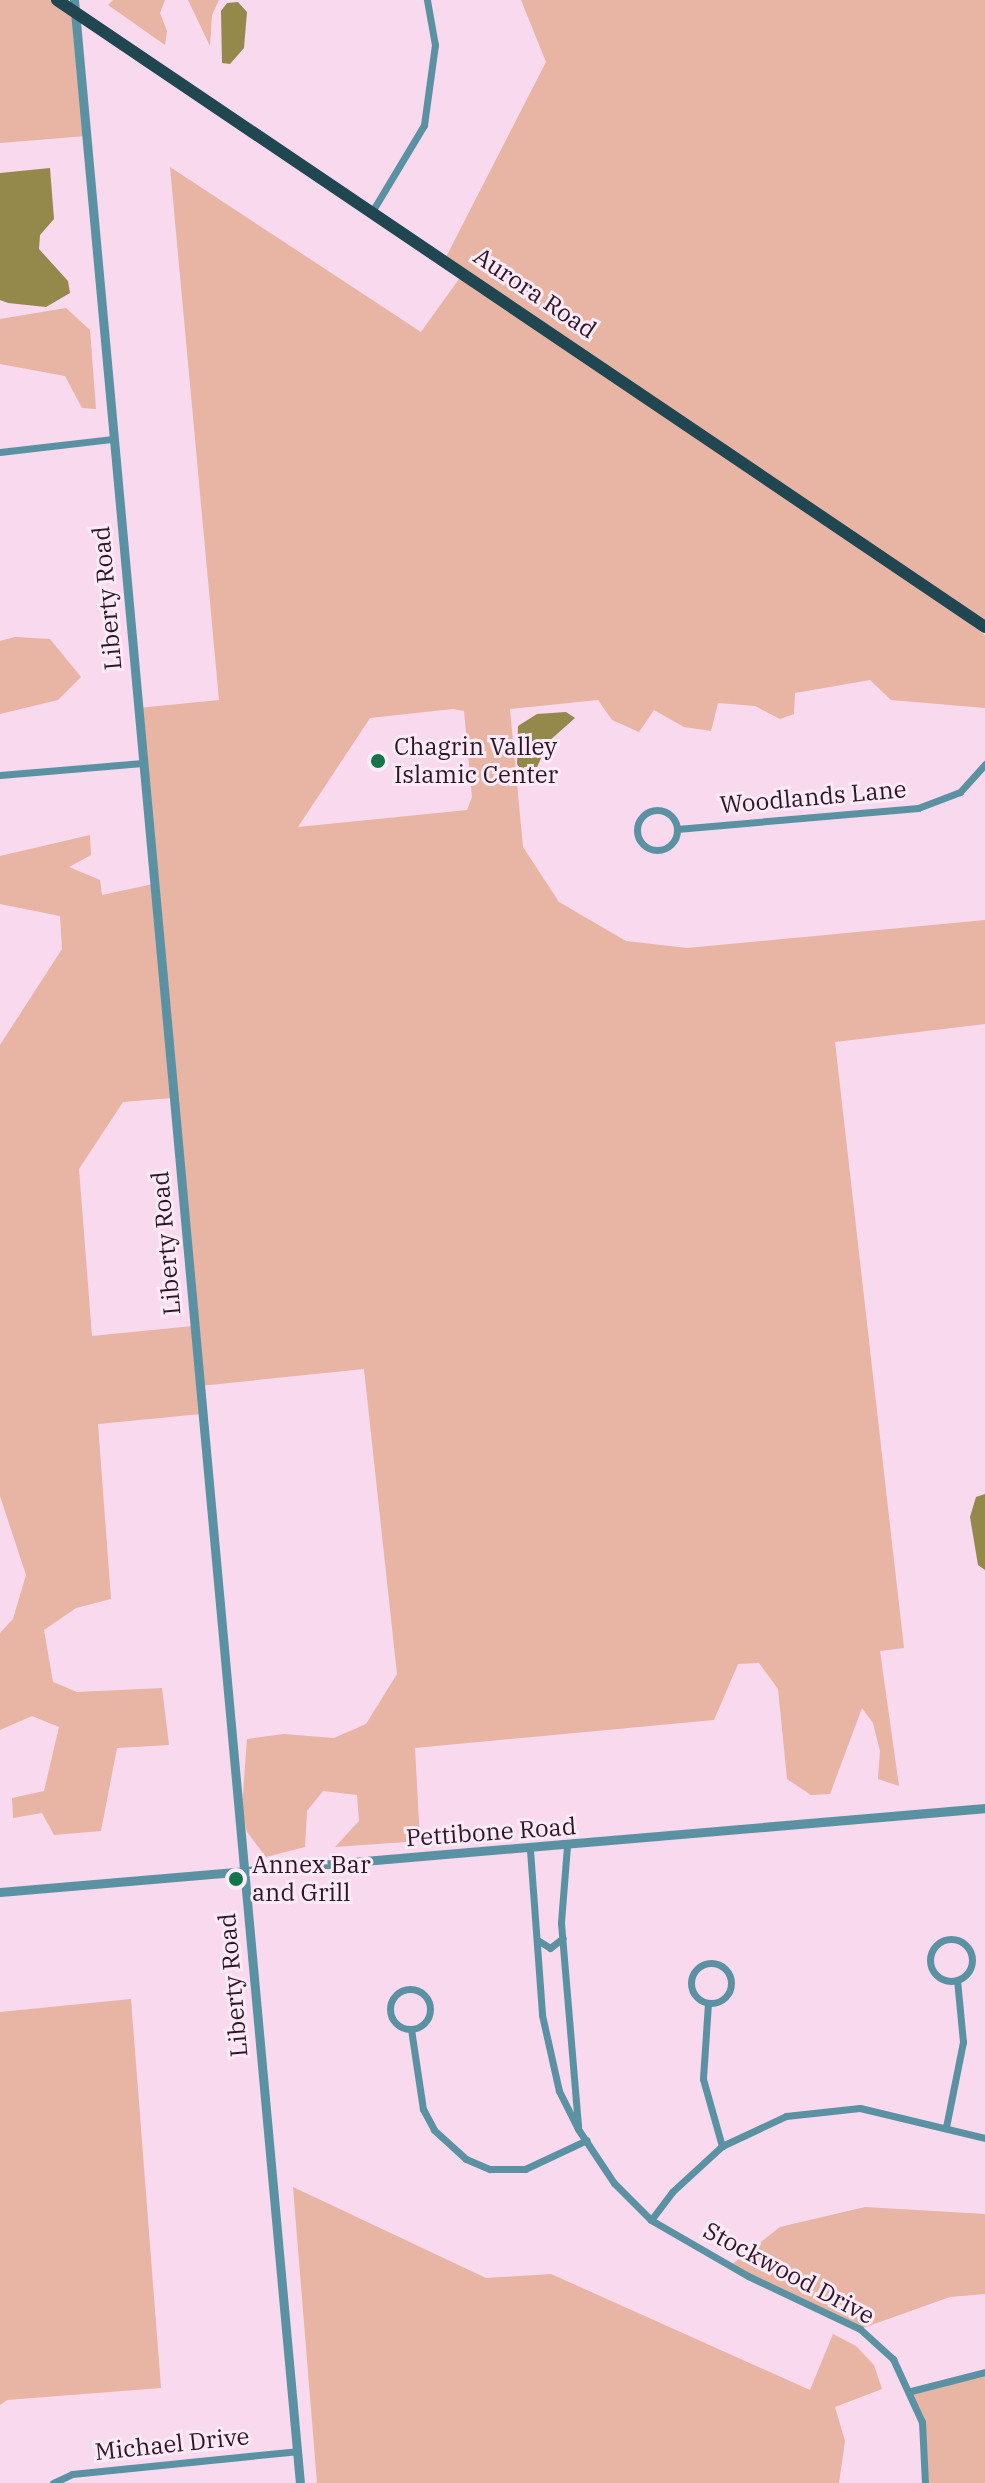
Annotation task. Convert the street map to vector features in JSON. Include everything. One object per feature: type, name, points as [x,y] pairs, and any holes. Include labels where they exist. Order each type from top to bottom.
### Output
[{"type":"main road","name":"Aurora Road","points":[[57,0],[74,6],[985,627]]},
{"type":"street","points":[[373,210],[424,125],[435,45],[427,0]]},
{"type":"street","name":"Liberty Road","points":[[74,6],[300,2483]]},
{"type":"street","points":[[0,452],[113,439]]},
{"type":"street","points":[[0,775],[142,763]]},
{"type":"street","name":"Woodlands Lane","points":[[677,829],[918,808],[960,792],[985,764]]},
{"type":"street","name":"Woodlands Lane","points":[[660,810],[670,815],[677,829],[674,841],[660,851],[640,841],[637,830],[643,816],[660,810]]},
{"type":"street","name":"Pettibone Road","points":[[0,1892],[530,1850],[985,1808]]},
{"type":"street","points":[[567,1846],[563,1938],[578,2129]]},
{"type":"street","name":"Stockwood Drive","points":[[530,1850],[545,2030],[559,2091],[578,2129],[614,2183],[651,2220],[748,2276],[860,2329],[893,2359],[911,2391],[922,2422],[925,2483]]},
{"type":"street","points":[[537,1939],[550,1948],[563,1938]]},
{"type":"street","points":[[948,1940],[961,1942],[970,1953],[968,1972],[957,1980],[944,1980],[931,1965],[936,1946],[948,1940]]},
{"type":"street","points":[[715,1964],[727,1970],[731,1988],[725,1998],[708,2003],[696,1996],[693,1976],[702,1966],[715,1964]]},
{"type":"street","points":[[946,2127],[963,2042],[957,1980]]},
{"type":"street","points":[[407,1989],[420,1992],[430,2007],[423,2024],[411,2029],[399,2025],[391,2014],[392,2001],[407,1989]]},
{"type":"street","points":[[708,2003],[703,2079],[722,2146]]},
{"type":"street","points":[[411,2029],[423,2109],[434,2130],[466,2159],[490,2169],[525,2169],[587,2140]]},
{"type":"street","points":[[651,2220],[672,2192],[722,2146],[786,2116],[860,2108],[985,2138]]},
{"type":"street","points":[[911,2391],[985,2372]]},
{"type":"street","name":"Michael Drive","points":[[53,2483],[72,2474],[297,2451]]},
{"type":"shaded area","points":[[0,0],[57,0],[75,12],[86,136],[0,143]]},
{"type":"shaded area","points":[[113,0],[165,0],[160,13],[167,31],[165,45],[108,5]]},
{"type":"shaded area","points":[[188,0],[219,0],[212,15],[210,46]]},
{"type":"shaded area","points":[[521,0],[985,0],[985,627],[973,619],[970,624],[985,635],[985,708],[891,700],[870,680],[795,693],[794,714],[780,719],[755,706],[718,703],[711,731],[684,727],[654,710],[639,732],[612,720],[598,700],[510,709],[523,847],[559,902],[626,941],[687,948],[985,920],[985,1024],[835,1042],[904,1648],[880,1651],[899,1786],[878,1779],[880,1751],[873,1723],[862,1708],[830,1794],[811,1795],[787,1779],[778,1689],[759,1663],[738,1664],[714,1720],[415,1748],[420,1841],[335,1847],[359,1821],[357,1795],[323,1791],[307,1811],[305,1847],[266,1857],[247,1832],[242,1808],[247,1739],[284,1734],[334,1738],[366,1724],[397,1674],[364,1369],[199,1386],[201,1414],[98,1424],[111,1599],[76,1608],[44,1630],[53,1682],[77,1692],[162,1688],[169,1745],[117,1748],[101,1831],[54,1835],[42,1813],[13,1818],[12,1798],[44,1791],[59,1727],[32,1716],[0,1730],[0,1633],[13,1619],[26,1575],[0,1496],[0,1045],[62,949],[60,916],[0,904],[0,856],[90,835],[91,855],[69,867],[100,880],[102,895],[153,884],[138,708],[219,700],[170,167],[421,332],[464,272],[445,259],[546,62]],"holes":[[[453,709],[464,711],[472,797],[467,810],[298,827],[370,718]],[[172,1098],[193,1326],[92,1336],[79,1169],[123,1102]]]},
{"type":"shaded area","points":[[238,2],[247,12],[244,48],[230,64],[222,63],[221,11],[227,3]]},
{"type":"shaded area","points":[[50,168],[54,219],[40,235],[39,249],[68,281],[70,293],[46,307],[8,303],[0,300],[0,173]]},
{"type":"shaded area","points":[[66,308],[90,330],[96,409],[82,408],[65,376],[0,364],[0,319]]},
{"type":"shaded area","points":[[15,637],[50,639],[81,677],[58,700],[0,714],[0,641]]},
{"type":"shaded area","points":[[566,712],[575,718],[548,742],[535,772],[524,775],[517,764],[518,726],[537,714]]},
{"type":"shaded area","points":[[985,1494],[985,1570],[978,1565],[970,1517],[976,1497]]},
{"type":"shaded area","points":[[131,1999],[161,2388],[7,2400],[0,2405],[0,2012]]},
{"type":"shaded area","points":[[293,2187],[486,2278],[551,2274],[810,2390],[833,2334],[856,2346],[874,2365],[882,2389],[835,2407],[845,2441],[839,2483],[317,2483]]},
{"type":"shaded area","points":[[865,2207],[985,2214],[985,2294],[950,2297],[860,2329],[730,2266],[780,2227]]},
{"type":"shaded area","points":[[985,2372],[985,2483],[925,2483],[922,2422],[912,2391]]},
{"type":"place","name":"Chagrin Valley Islamic Center","points":[[378,761]]},
{"type":"place","name":"Annex Bar and Grill","points":[[236,1879]]}]
